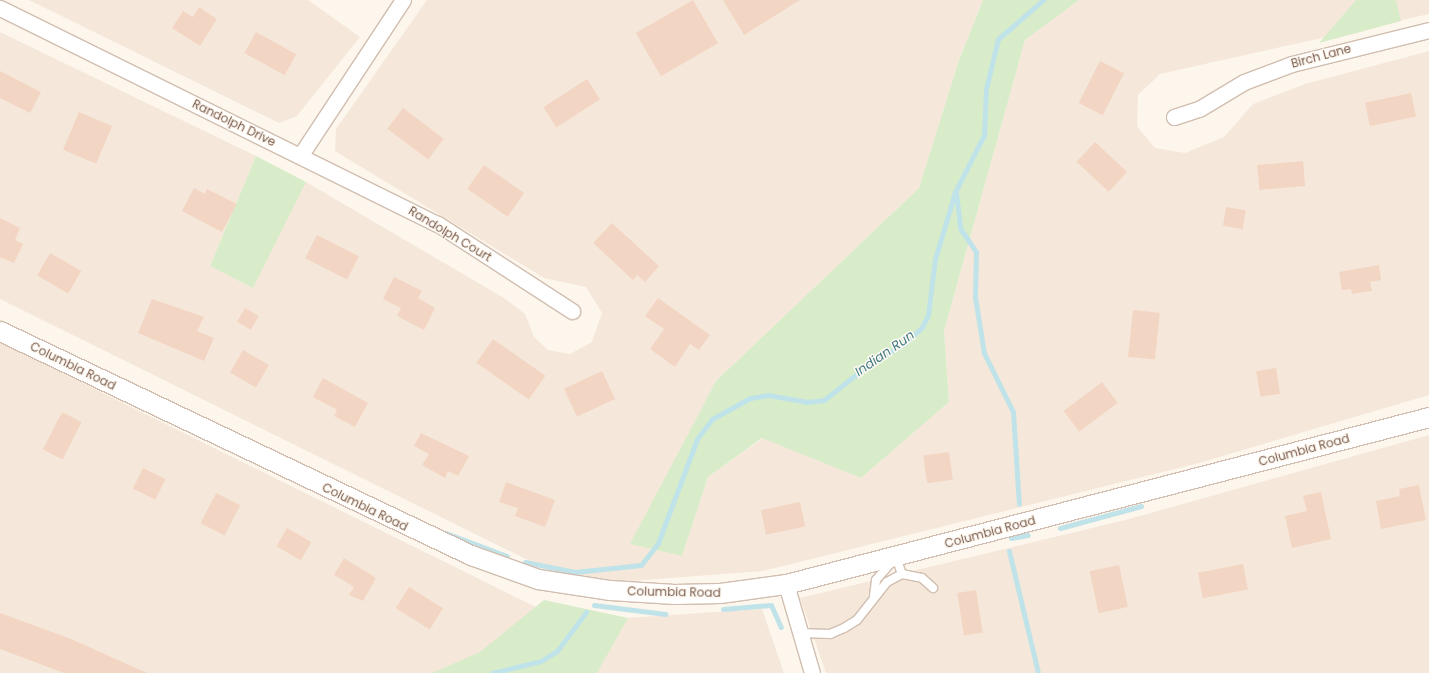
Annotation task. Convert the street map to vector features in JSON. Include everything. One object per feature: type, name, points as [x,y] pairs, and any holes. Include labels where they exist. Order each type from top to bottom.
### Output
[{"type":"street","points":[[300,156],[403,0]]},
{"type":"street","name":"Randolph Drive","points":[[0,8],[300,156]]},
{"type":"street","name":"Birch Lane","points":[[1174,117],[1219,99],[1254,78],[1292,64],[1429,30]]},
{"type":"street","name":"Randolph Court","points":[[300,156],[438,224],[572,311]]},
{"type":"street","name":"Columbia Road","points":[[0,331],[412,530],[538,579],[610,590],[674,594],[720,593],[786,584],[899,565],[1429,417]]},
{"type":"street","points":[[786,584],[812,673]]},
{"type":"lane","points":[[899,565],[922,578],[932,588]]},
{"type":"lane","points":[[874,595],[876,580],[899,565]]},
{"type":"lane","points":[[800,633],[830,634],[857,620],[874,595],[899,565]]},
{"type":"shaded area","points":[[29,0],[308,0],[360,37],[297,116],[279,123]]},
{"type":"shaded area","points":[[427,0],[983,0],[959,60],[919,188],[716,381],[631,544],[682,556],[708,477],[763,438],[861,478],[949,402],[944,331],[1025,40],[1079,0],[1429,0],[1429,14],[1160,74],[1138,95],[1137,126],[1155,148],[1185,153],[1224,137],[1253,104],[1305,84],[1429,51],[1429,395],[1199,463],[763,571],[578,585],[0,299],[0,32],[256,156],[210,266],[253,287],[306,182],[504,298],[525,314],[534,337],[548,350],[570,354],[592,342],[602,313],[586,287],[544,278],[335,151],[336,129]]},
{"type":"shaded area","points":[[0,342],[566,622],[762,609],[784,673],[0,673]]},
{"type":"shaded area","points":[[1429,435],[1429,673],[826,673],[800,598],[1129,519]]},
{"type":"green space","points":[[983,0],[1079,0],[1025,40],[944,331],[949,402],[861,478],[762,438],[708,477],[682,556],[630,544],[716,381],[919,188],[959,60]]},
{"type":"green space","points":[[1356,0],[1396,0],[1401,21],[1319,43]]},
{"type":"green space","points":[[256,156],[306,182],[253,288],[210,266]]},
{"type":"green space","points":[[544,600],[628,618],[597,673],[432,673],[480,652]]},
{"type":"building","points":[[693,0],[718,43],[661,76],[636,33]]},
{"type":"building","points":[[723,0],[800,0],[744,35]]},
{"type":"building","points":[[199,7],[217,19],[200,46],[172,28],[183,11],[193,17]]},
{"type":"building","points":[[256,32],[296,54],[285,75],[244,53]]},
{"type":"building","points":[[1100,61],[1124,73],[1103,115],[1079,103]]},
{"type":"building","points":[[0,71],[41,92],[30,113],[0,98]]},
{"type":"building","points":[[587,79],[600,99],[556,127],[543,107]]},
{"type":"building","points":[[1411,93],[1416,116],[1370,126],[1365,103]]},
{"type":"building","points":[[403,108],[444,139],[428,159],[387,129]]},
{"type":"building","points":[[79,112],[112,126],[96,164],[63,150]]},
{"type":"building","points":[[1095,142],[1127,172],[1109,192],[1077,162]]},
{"type":"building","points":[[1303,161],[1305,186],[1259,190],[1257,165]]},
{"type":"building","points":[[484,165],[524,193],[508,217],[467,189]]},
{"type":"building","points":[[194,188],[205,194],[207,189],[237,204],[222,232],[182,211]]},
{"type":"building","points":[[1226,207],[1246,210],[1243,229],[1223,226]]},
{"type":"building","points":[[0,218],[20,228],[15,240],[23,244],[14,263],[0,257]]},
{"type":"building","points":[[612,223],[659,266],[645,282],[637,275],[633,280],[593,243]]},
{"type":"building","points":[[317,235],[359,256],[347,280],[305,258]]},
{"type":"building","points":[[50,253],[81,271],[68,294],[37,276]]},
{"type":"building","points":[[1379,265],[1381,280],[1370,282],[1372,291],[1352,294],[1351,289],[1342,290],[1339,272]]},
{"type":"building","points":[[394,277],[422,291],[418,298],[435,308],[424,330],[397,316],[401,308],[383,299]]},
{"type":"building","points":[[658,298],[710,335],[699,350],[690,344],[675,367],[650,349],[664,329],[645,316]]},
{"type":"building","points":[[152,299],[204,317],[197,331],[214,338],[204,361],[138,333]]},
{"type":"building","points":[[245,308],[259,316],[251,330],[237,322]]},
{"type":"building","points":[[1133,310],[1160,313],[1155,360],[1128,357]]},
{"type":"building","points":[[493,339],[545,376],[529,399],[476,363]]},
{"type":"building","points":[[243,350],[269,365],[256,388],[230,373]]},
{"type":"building","points":[[1276,368],[1280,394],[1260,397],[1256,371]]},
{"type":"building","points":[[602,371],[615,399],[577,417],[564,389]]},
{"type":"building","points":[[323,378],[368,403],[355,427],[334,416],[337,410],[313,397]]},
{"type":"building","points":[[1102,382],[1118,403],[1079,432],[1064,411]]},
{"type":"building","points":[[62,412],[82,422],[63,459],[43,449]]},
{"type":"building","points":[[421,433],[469,456],[458,476],[448,471],[445,478],[422,465],[429,454],[414,446]]},
{"type":"building","points":[[949,452],[953,480],[927,483],[923,456]]},
{"type":"building","points":[[143,468],[165,479],[155,500],[133,489]]},
{"type":"building","points":[[506,482],[555,500],[545,527],[515,516],[518,508],[499,502]]},
{"type":"building","points":[[1419,485],[1426,520],[1381,529],[1376,501],[1400,496],[1399,489]]},
{"type":"building","points":[[1321,492],[1331,539],[1292,548],[1285,516],[1307,511],[1303,496]]},
{"type":"building","points":[[216,493],[240,505],[225,536],[201,523]]},
{"type":"building","points":[[800,502],[805,526],[766,535],[761,510]]},
{"type":"building","points":[[287,528],[311,542],[301,560],[276,546]]},
{"type":"building","points":[[344,558],[376,578],[363,601],[349,595],[354,587],[334,575]]},
{"type":"building","points":[[1243,564],[1248,590],[1203,598],[1198,573]]},
{"type":"building","points":[[1119,565],[1128,607],[1099,613],[1090,571]]},
{"type":"building","points":[[409,587],[443,608],[430,629],[396,608]]},
{"type":"building","points":[[976,590],[983,632],[964,635],[957,593]]},
{"type":"building","points":[[0,613],[71,639],[147,673],[64,673],[0,649]]},
{"type":"waterway","name":"Indian Run","points":[[525,562],[575,572],[641,565],[658,543],[697,439],[712,419],[750,398],[768,395],[806,402],[824,400],[868,365],[905,343],[922,327],[928,315],[935,259],[955,192],[984,135],[986,89],[998,39],[1043,0]]},
{"type":"waterway","points":[[956,193],[960,228],[976,252],[975,297],[984,353],[1013,412],[1019,504]]},
{"type":"waterway","points":[[1060,528],[1141,506]]},
{"type":"waterway","points":[[446,533],[507,556]]},
{"type":"waterway","points":[[1011,538],[1028,535]]},
{"type":"waterway","points":[[1009,551],[1038,673]]},
{"type":"waterway","points":[[594,605],[665,614]]},
{"type":"waterway","points":[[723,609],[771,605],[781,627]]},
{"type":"waterway","name":"Indian Run","points":[[492,673],[541,661],[557,651],[586,612]]}]
